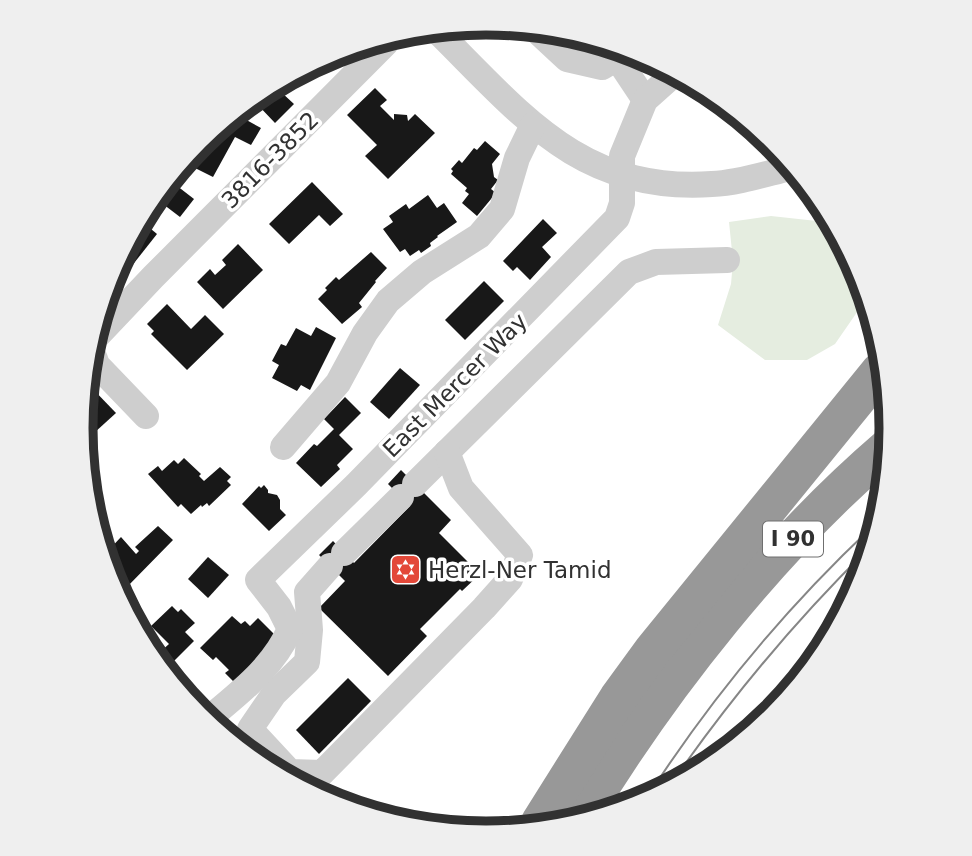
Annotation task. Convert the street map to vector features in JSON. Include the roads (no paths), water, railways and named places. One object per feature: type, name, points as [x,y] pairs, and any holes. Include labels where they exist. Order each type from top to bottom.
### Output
[{"type":"highway","points":[[543,817],[618,698],[693,627],[876,377]]},
{"type":"highway","name":"I 90","points":[[588,808],[642,724],[693,627],[786,547],[878,457]]},
{"type":"street","points":[[443,37],[533,125],[577,157],[622,174],[663,184],[714,184],[782,170]]},
{"type":"street","points":[[554,41],[602,68],[615,57]]},
{"type":"street","name":"3816-3852","points":[[106,327],[380,49]]},
{"type":"street","points":[[622,60],[645,100],[667,80]]},
{"type":"street","name":"East Mercer Way","points":[[216,713],[254,680],[282,648],[290,629],[279,607],[258,580],[356,485],[617,218],[622,203],[622,156],[645,100]]},
{"type":"street","points":[[283,447],[338,383],[365,333],[388,301],[422,272],[479,236],[502,209],[517,158],[533,125]]},
{"type":"street","points":[[283,764],[250,729],[274,694],[307,662],[310,630],[307,592],[337,559],[629,272],[656,262],[727,260]]},
{"type":"street","points":[[98,366],[146,416]]},
{"type":"street","points":[[297,772],[322,773],[510,579],[520,555],[461,488],[447,452]]},
{"type":"tram line","points":[[658,781],[722,691],[750,657],[809,590],[864,534]]},
{"type":"tram line","points":[[682,768],[765,661],[814,604],[855,562]]},
{"type":"place","name":"Herzl-Ner Tamid","points":[[405,570]]}]
